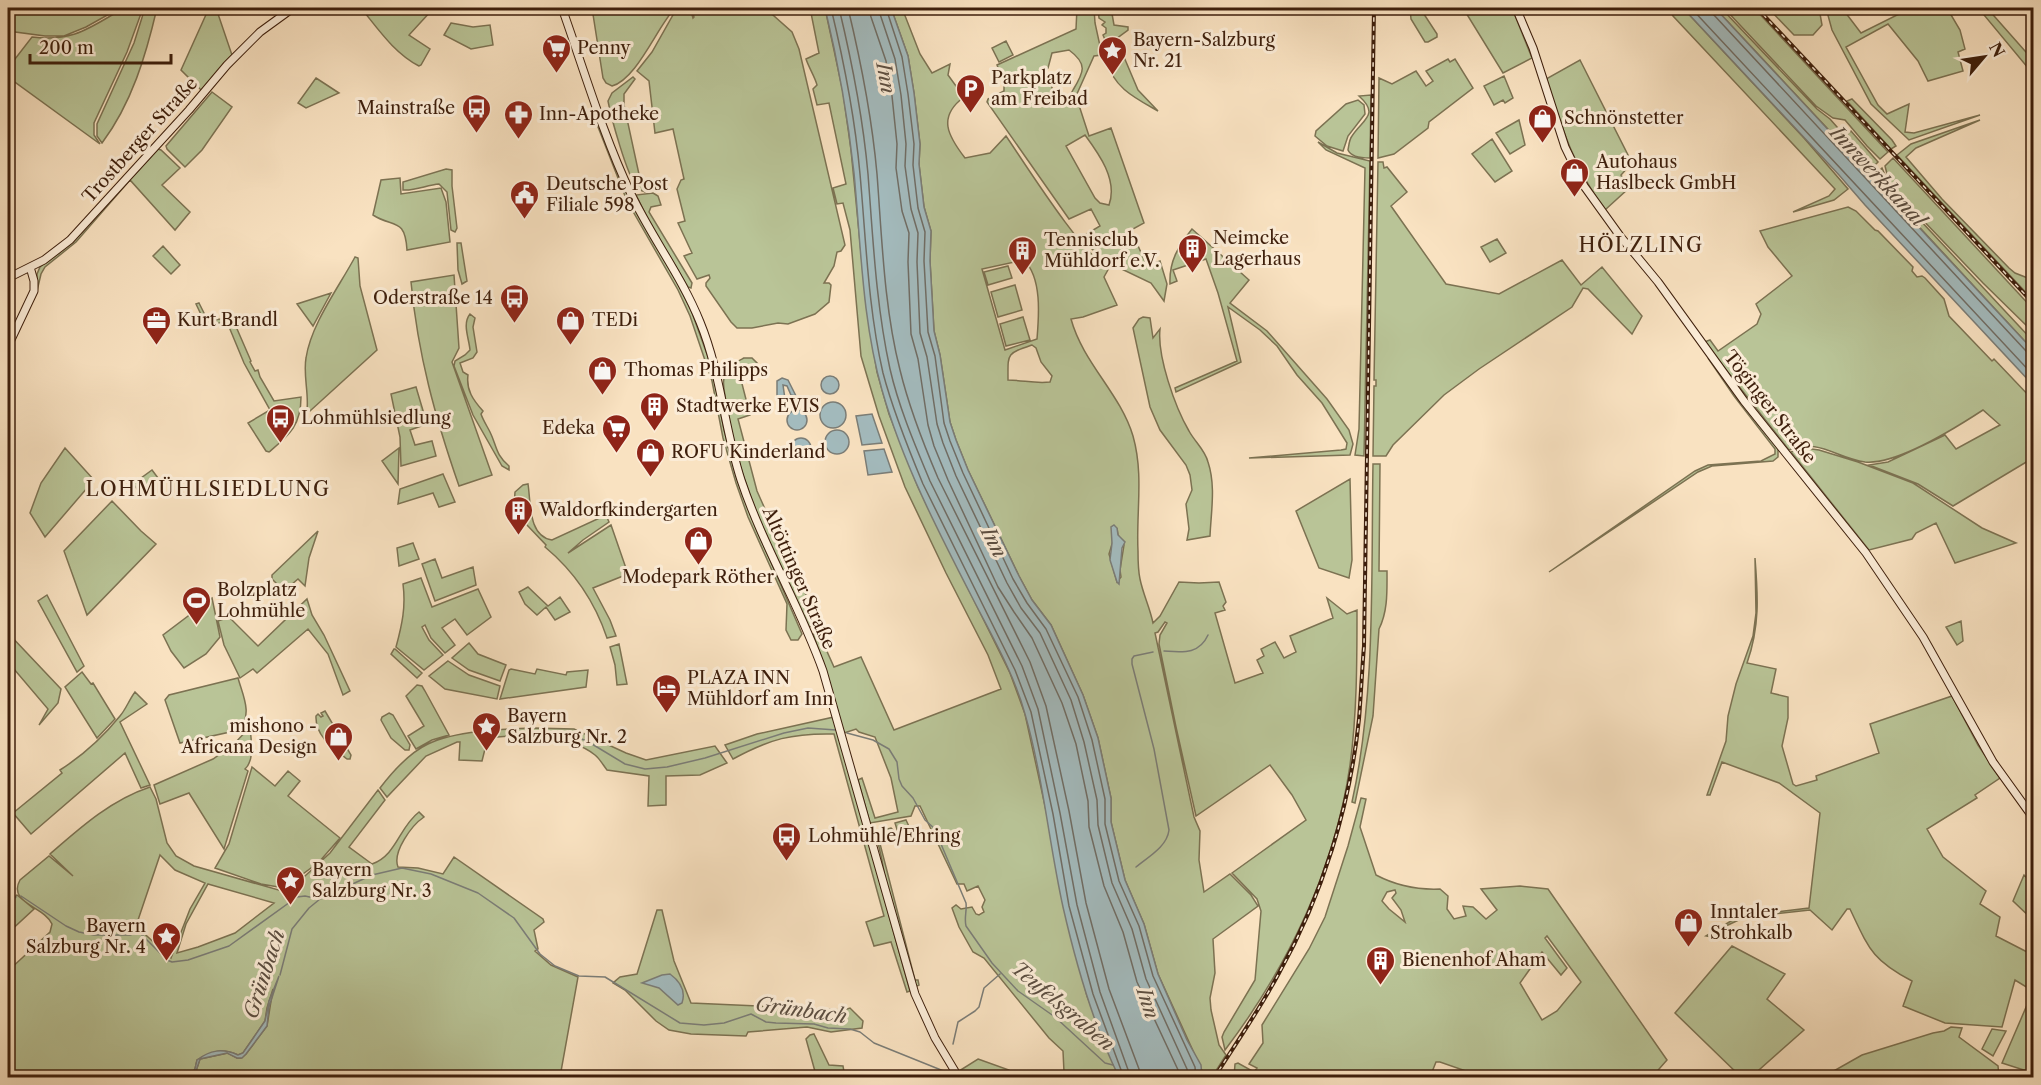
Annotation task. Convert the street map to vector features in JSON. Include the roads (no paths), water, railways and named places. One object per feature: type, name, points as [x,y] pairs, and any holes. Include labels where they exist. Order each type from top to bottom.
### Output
[{"type":"main road","name":"Trostberger Straße","points":[[8,278],[54,253],[70,240],[227,65],[260,32],[295,8]]},
{"type":"main road","name":"Altöttinger Straße","points":[[562,8],[632,195],[687,293],[705,334],[716,366],[732,449],[747,498],[812,641],[829,691],[915,994],[935,1038],[958,1075]]},
{"type":"main road","name":"Töginger Straße","points":[[1516,8],[1533,48],[1565,147],[1577,174],[1592,198],[1659,282],[1744,401],[1867,554],[1923,637],[1983,748],[2034,819]]},
{"type":"main road","points":[[8,346],[33,294],[34,281],[30,267]]},
{"type":"water","name":"Inn","points":[[825,8],[891,8],[908,56],[920,144],[919,164],[924,207],[931,231],[930,261],[934,331],[950,422],[968,470],[1019,576],[1032,600],[1051,625],[1083,695],[1098,738],[1111,798],[1111,822],[1125,880],[1144,924],[1158,974],[1187,1040],[1201,1065],[1202,1077],[1119,1077],[1093,1015],[1063,907],[1037,762],[1020,699],[1002,656],[911,471],[900,445],[875,364],[866,310],[849,132]]},
{"type":"water","points":[[1683,8],[1715,8],[2033,350],[2033,385],[1839,175]]},
{"type":"water","points":[[830,376],[836,379],[839,385],[836,391],[830,394],[824,391],[821,385],[824,379]]},
{"type":"water","points":[[782,378],[788,380],[796,396],[791,395],[787,386],[783,385],[786,406],[782,409],[777,400],[777,381]]},
{"type":"water","points":[[833,402],[842,406],[846,415],[842,424],[833,428],[824,424],[820,415],[824,406]]},
{"type":"water","points":[[797,410],[804,413],[807,420],[804,427],[797,430],[790,427],[787,420],[790,413]]},
{"type":"water","points":[[872,414],[882,443],[862,445],[856,416]]},
{"type":"water","points":[[837,430],[846,433],[849,442],[846,451],[837,454],[828,451],[825,442],[828,433]]},
{"type":"water","points":[[801,438],[808,441],[811,448],[808,455],[801,458],[794,455],[791,448],[794,441]]},
{"type":"water","points":[[884,449],[892,472],[868,475],[864,451]]},
{"type":"water","points":[[1114,525],[1118,535],[1125,542],[1122,548],[1119,584],[1110,560],[1111,527]]},
{"type":"water","points":[[670,974],[677,980],[683,991],[682,1003],[678,1005],[659,988],[642,983]]},
{"type":"water","points":[[279,976],[269,1007],[267,1026],[246,1054],[242,1058],[227,1053],[200,1059],[195,1074],[190,1076],[197,1060],[207,1054],[216,1051],[227,1051],[238,1055],[243,1053],[265,1021],[269,1001]]},
{"type":"waterway","points":[[1164,651],[1183,652],[1195,649],[1208,635]]},
{"type":"waterway","points":[[1136,867],[1161,847],[1169,830],[1154,749],[1132,664],[1134,656],[1153,652]]},
{"type":"waterway","name":"Teufelsgraben","points":[[544,732],[568,734],[587,741],[625,764],[645,769],[667,767],[705,758],[784,733],[808,728],[836,730]]},
{"type":"waterway","name":"Teufelsgraben","points":[[847,733],[873,740],[889,749],[897,762],[902,786],[913,798],[925,820],[935,829],[966,903],[966,926],[992,963],[1018,991],[1055,1017],[1105,1063],[1113,1065]]},
{"type":"waterway","name":"Grünbach","points":[[280,975],[292,929],[309,908],[320,899],[372,875],[402,868],[431,874],[478,893],[514,918],[540,954],[555,966],[579,976],[605,977],[680,1023],[704,1025],[724,1023],[751,1014],[766,1022],[814,1024],[828,1028],[850,1029],[860,1032],[874,1043],[956,1076]]},
{"type":"waterway","points":[[21,896],[79,932],[94,935],[130,935],[139,932],[167,960],[172,962],[188,960],[229,946],[297,897],[319,899]]},
{"type":"waterway","points":[[8,905],[16,897]]},
{"type":"waterway","points":[[953,1044],[958,1022],[979,1007],[984,988],[1000,974]]},
{"type":"waterway","name":"Grünbach","points":[[151,1078],[179,1071],[191,1075]]},
{"type":"railway","points":[[1214,1078],[1272,986],[1308,913],[1332,850],[1355,752],[1364,646],[1374,8]]},
{"type":"railway","points":[[1757,8],[2034,304]]},
{"type":"place","name":"Penny","points":[[556,74]]},
{"type":"place","name":"Bayern-Salzburg Nr. 21","points":[[1112,76]]},
{"type":"place","name":"Parkplatz am Freibad","points":[[970,114]]},
{"type":"place","name":"Mainstraße","points":[[476,134]]},
{"type":"place","name":"Inn-Apotheke","points":[[518,140]]},
{"type":"place","name":"Schnönstetter","points":[[1543,144]]},
{"type":"place","name":"Autohaus Haslbeck GmbH","points":[[1575,198]]},
{"type":"place","name":"Deutsche Post Filiale 598","points":[[525,220]]},
{"type":"place","name":"Neimcke Lagerhaus","points":[[1192,274]]},
{"type":"place","name":"Tennisclub Mühldorf e.V.","points":[[1023,276]]},
{"type":"place","name":"Oderstraße 14","points":[[514,324]]},
{"type":"place","name":"Kurt Brandl","points":[[156,346]]},
{"type":"place","name":"TEDi","points":[[571,346]]},
{"type":"place","name":"Thomas Philipps","points":[[603,396]]},
{"type":"place","name":"Stadtwerke EVIS","points":[[655,432]]},
{"type":"place","name":"Lohmühlsiedlung","points":[[280,444]]},
{"type":"place","name":"Edeka","points":[[616,454]]},
{"type":"place","name":"ROFU Kinderland","points":[[650,478]]},
{"type":"place","name":"Waldorfkindergarten","points":[[518,536]]},
{"type":"place","name":"Modepark Röther","points":[[698,566]]},
{"type":"place","name":"Bolzplatz Lohmühle","points":[[196,626]]},
{"type":"place","name":"PLAZA INN Mühldorf am Inn","points":[[666,714]]},
{"type":"place","name":"Bayern Salzburg Nr. 2","points":[[486,752]]},
{"type":"place","name":"mishono - Africana Design","points":[[338,762]]},
{"type":"place","name":"Lohmühle/Ehring","points":[[787,862]]},
{"type":"place","name":"Bayern Salzburg Nr. 3","points":[[291,906]]},
{"type":"place","name":"Inntaler Strohkalb","points":[[1689,948]]},
{"type":"place","name":"Bayern Salzburg Nr. 4","points":[[167,962]]},
{"type":"place","name":"Bienenhof Aham","points":[[1381,986]]},
{"type":"district","name":"HÖLZLING","points":[[1641,245]]},
{"type":"district","name":"LOHMÜHLSIEDLUNG","points":[[208,489]]},
{"type":"water label","name":"Innwerkkanal","points":[[1878,176]]}]
